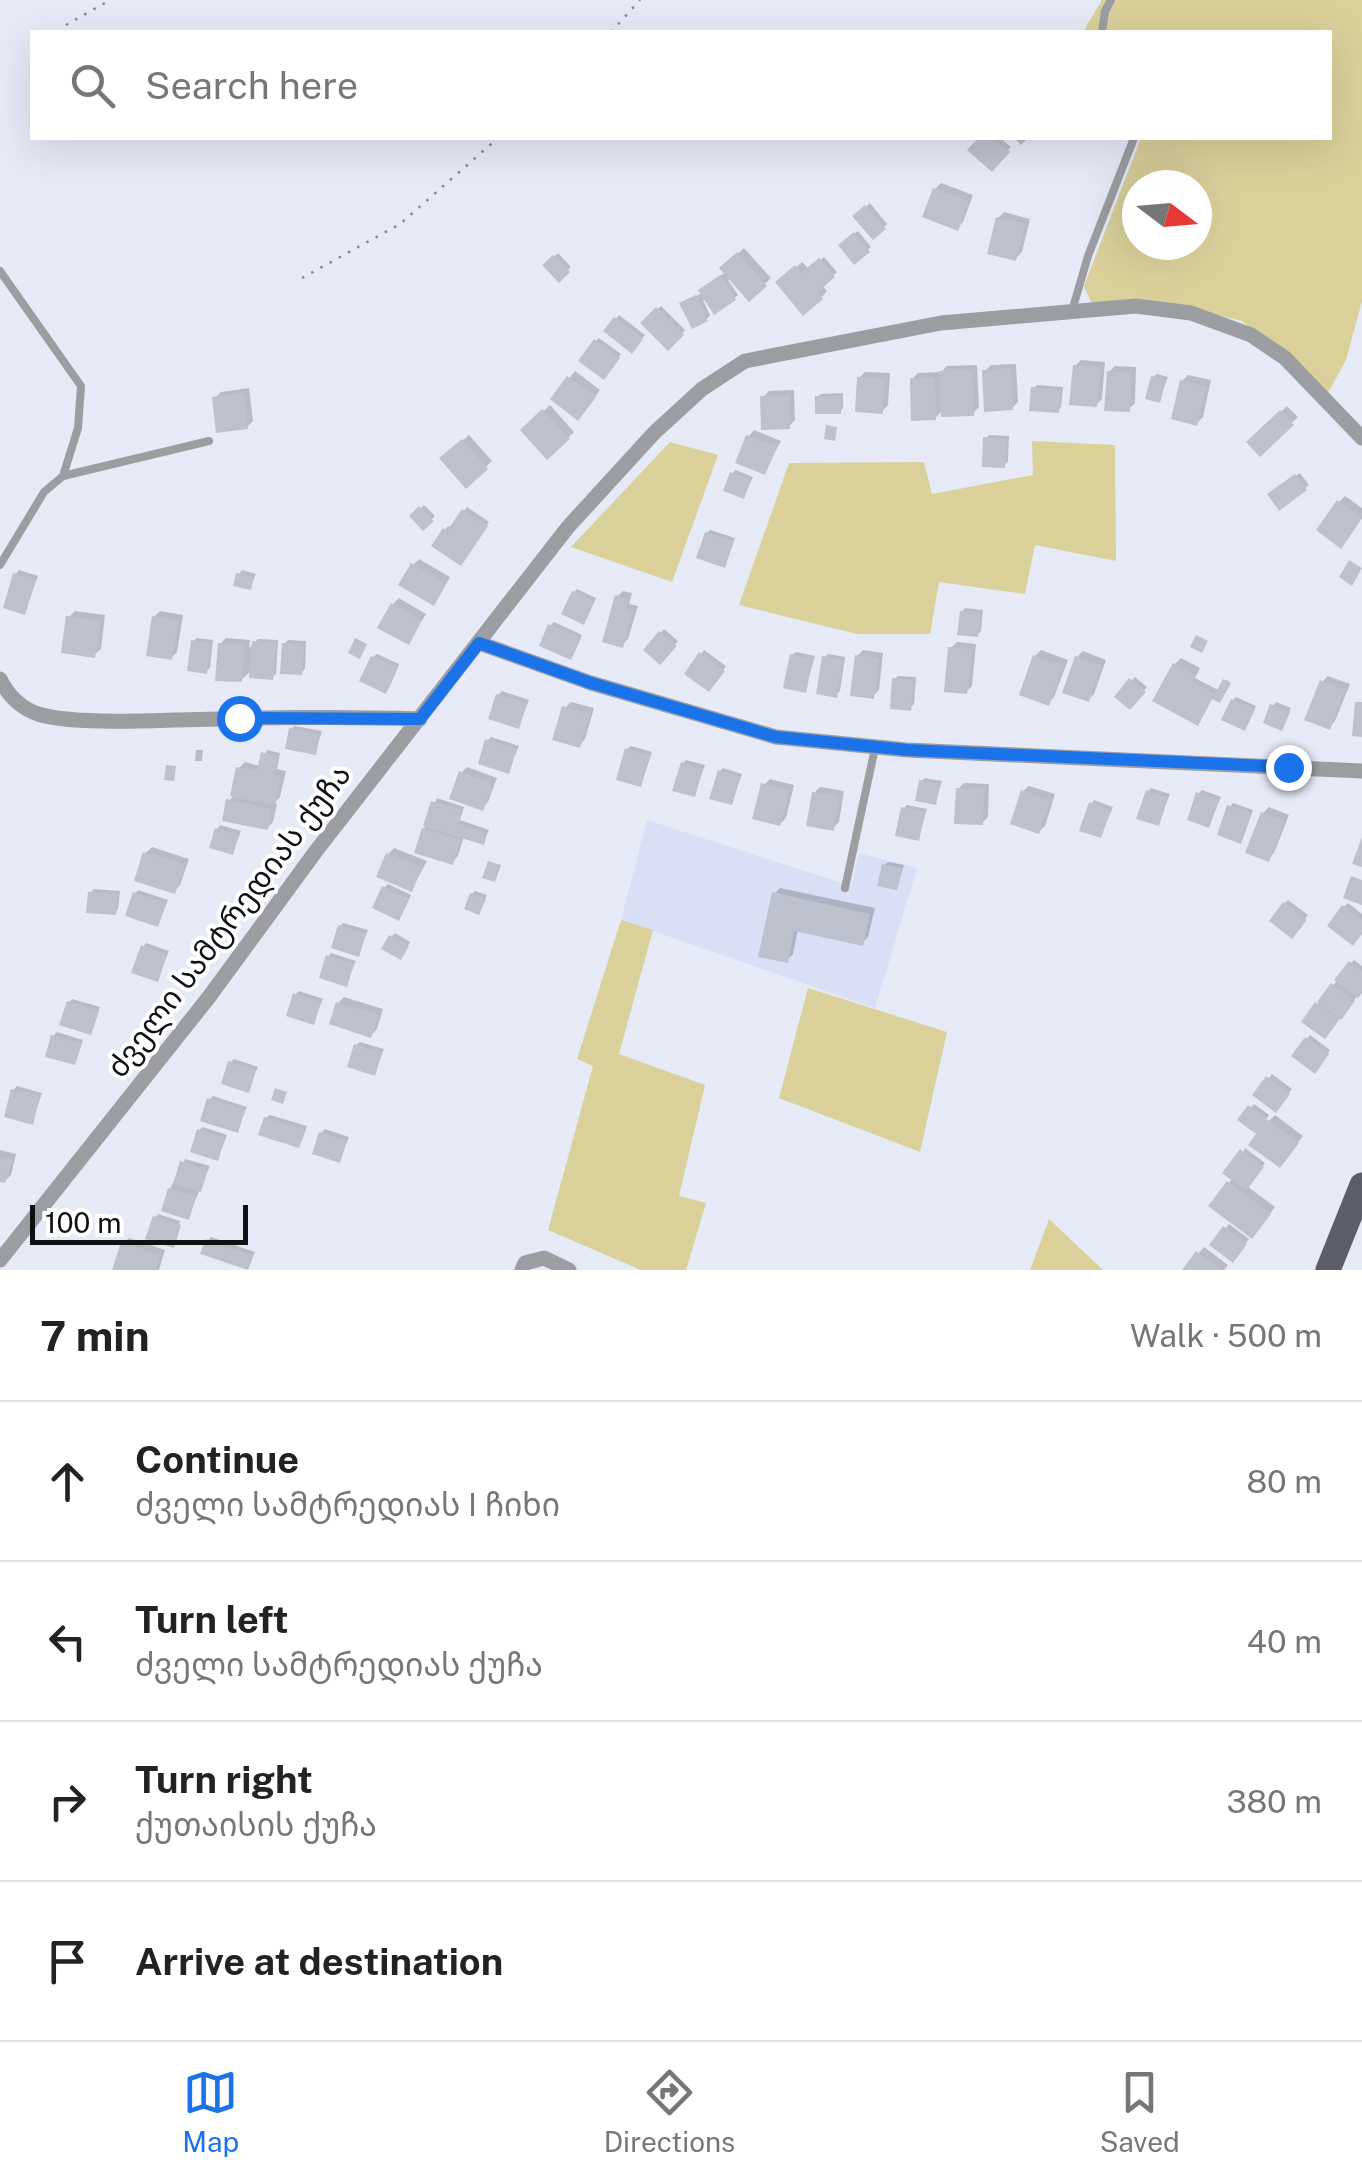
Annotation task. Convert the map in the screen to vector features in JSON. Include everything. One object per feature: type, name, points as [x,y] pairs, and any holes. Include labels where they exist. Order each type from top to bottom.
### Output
[{"type":"main road","points":[[1328,1270],[1362,1185]]},
{"type":"street","name":"ძველი სამტრედიას ქუჩა","points":[[0,1260],[209,996],[316,851],[568,527],[654,433],[702,389],[745,361],[940,323],[1136,306],[1192,313],[1251,335],[1284,358],[1362,438]]},
{"type":"street","points":[[479,643],[591,683],[776,737],[875,748],[1362,771]]},
{"type":"street","points":[[0,679],[25,709],[43,716],[130,721],[348,716],[420,719]]},
{"type":"street","points":[[522,1270],[525,1263],[544,1258],[569,1270]]},
{"type":"lane","points":[[1102,30],[1111,0]]},
{"type":"lane","points":[[1072,310],[1088,256],[1133,140]]},
{"type":"lane","points":[[0,271],[81,386],[78,428],[63,476]]},
{"type":"lane","points":[[0,565],[44,492],[63,476],[209,441]]},
{"type":"lane","points":[[845,888],[875,748]]},
{"type":"path","points":[[66,25],[110,0]]},
{"type":"path","points":[[613,30],[640,0]]},
{"type":"path","points":[[302,278],[400,224],[496,140]]},
{"type":"shaded area","points":[[1102,0],[1362,0],[1362,301],[1346,360],[1328,393],[1242,321],[1192,309],[1091,302],[1084,286],[1122,187],[1122,260],[1212,260],[1212,170],[1129,170],[1140,140],[1332,140],[1332,30],[1084,30]]},
{"type":"shaded area","points":[[1032,441],[1115,445],[1116,561],[1035,545],[1025,594],[939,582],[930,634],[857,634],[739,605],[789,463],[924,462],[932,494],[1033,475]]},
{"type":"shaded area","points":[[670,442],[718,455],[672,582],[571,547]]},
{"type":"shaded area","points":[[647,820],[851,886],[859,853],[917,868],[875,1008],[621,920]]},
{"type":"shaded area","points":[[621,920],[653,930],[619,1054],[705,1085],[679,1196],[706,1203],[686,1270],[641,1270],[548,1230],[593,1066],[577,1059]]},
{"type":"shaded area","points":[[808,988],[947,1032],[920,1152],[779,1098]]},
{"type":"shaded area","points":[[1049,1219],[1102,1269],[1102,1270],[1030,1270]]},
{"type":"building","points":[[976,140],[995,140],[1010,152],[992,172],[967,150]]},
{"type":"building","points":[[933,188],[969,202],[958,231],[922,217]]},
{"type":"building","points":[[865,205],[886,229],[873,240],[852,216]]},
{"type":"building","points":[[996,217],[1025,224],[1016,261],[987,254]]},
{"type":"building","points":[[854,232],[870,252],[854,265],[838,245]]},
{"type":"building","points":[[737,252],[767,286],[749,302],[719,268]]},
{"type":"building","points":[[553,255],[570,272],[559,283],[542,265]]},
{"type":"building","points":[[819,258],[835,277],[818,292],[823,299],[803,316],[775,282],[795,265],[801,273]]},
{"type":"building","points":[[720,275],[736,300],[714,315],[698,290]]},
{"type":"building","points":[[696,295],[708,321],[692,329],[679,303]]},
{"type":"building","points":[[656,307],[684,335],[668,351],[640,323]]},
{"type":"building","points":[[614,317],[643,339],[632,354],[603,331]]},
{"type":"building","points":[[594,339],[620,358],[604,380],[578,361]]},
{"type":"building","points":[[1073,365],[1100,367],[1097,407],[1069,405]]},
{"type":"building","points":[[1011,368],[1013,410],[984,412],[982,370]]},
{"type":"building","points":[[972,370],[974,416],[941,417],[939,371]]},
{"type":"building","points":[[1107,371],[1131,372],[1130,412],[1104,411]]},
{"type":"building","points":[[567,376],[596,397],[578,421],[550,399]]},
{"type":"building","points":[[1151,376],[1166,380],[1160,403],[1145,399]]},
{"type":"building","points":[[857,377],[885,379],[883,414],[855,412]]},
{"type":"building","points":[[935,377],[936,420],[911,421],[910,378]]},
{"type":"building","points":[[1180,380],[1207,386],[1197,426],[1171,419]]},
{"type":"building","points":[[1031,387],[1061,390],[1059,413],[1029,411]]},
{"type":"building","points":[[244,393],[248,429],[216,433],[212,397]]},
{"type":"building","points":[[789,395],[790,429],[761,430],[760,396]]},
{"type":"building","points":[[815,396],[841,396],[841,414],[815,414]]},
{"type":"building","points":[[542,409],[570,439],[547,460],[520,430]]},
{"type":"building","points":[[1280,410],[1294,425],[1260,457],[1246,442]]},
{"type":"building","points":[[826,425],[837,427],[835,441],[824,439]]},
{"type":"building","points":[[746,435],[777,447],[765,475],[735,463]]},
{"type":"building","points":[[983,437],[1007,439],[1005,468],[982,467]]},
{"type":"building","points":[[462,439],[488,469],[466,489],[439,458]]},
{"type":"building","points":[[730,472],[751,480],[744,499],[723,491]]},
{"type":"building","points":[[1295,474],[1307,490],[1279,511],[1267,494]]},
{"type":"building","points":[[1337,500],[1362,518],[1341,549],[1316,530]]},
{"type":"building","points":[[419,506],[434,521],[423,531],[409,516]]},
{"type":"building","points":[[462,509],[488,526],[461,566],[431,546]]},
{"type":"building","points":[[705,532],[734,541],[725,568],[696,558]]},
{"type":"building","points":[[1349,560],[1362,568],[1352,586],[1339,577]]},
{"type":"building","points":[[411,563],[446,584],[434,606],[398,585]]},
{"type":"building","points":[[13,573],[36,579],[25,615],[3,608]]},
{"type":"building","points":[[236,573],[254,577],[251,590],[233,586]]},
{"type":"building","points":[[572,591],[594,601],[584,625],[561,614]]},
{"type":"building","points":[[615,595],[628,599],[625,610],[633,612],[623,648],[602,642]]},
{"type":"building","points":[[391,603],[422,620],[409,645],[377,628]]},
{"type":"building","points":[[960,611],[981,613],[978,637],[957,635]]},
{"type":"building","points":[[66,616],[101,621],[95,658],[61,653]]},
{"type":"building","points":[[152,616],[178,620],[172,660],[146,656]]},
{"type":"building","points":[[548,624],[581,638],[571,660],[539,646]]},
{"type":"building","points":[[659,631],[677,646],[660,665],[643,650]]},
{"type":"building","points":[[1196,635],[1208,641],[1202,653],[1190,647]]},
{"type":"building","points":[[355,638],[367,644],[360,659],[348,653]]},
{"type":"building","points":[[191,640],[211,643],[207,674],[187,671]]},
{"type":"building","points":[[252,641],[276,643],[273,680],[249,678]]},
{"type":"building","points":[[218,643],[245,645],[242,682],[215,681]]},
{"type":"building","points":[[282,643],[304,644],[302,675],[280,674]]},
{"type":"building","points":[[948,647],[972,649],[967,694],[944,692]]},
{"type":"building","points":[[699,652],[725,671],[709,692],[684,674]]},
{"type":"building","points":[[790,654],[813,659],[806,693],[783,688]]},
{"type":"building","points":[[855,655],[879,658],[874,699],[850,696]]},
{"type":"building","points":[[1033,655],[1063,666],[1049,706],[1019,695]]},
{"type":"building","points":[[371,656],[398,668],[386,694],[359,681]]},
{"type":"building","points":[[822,656],[843,660],[837,698],[816,694]]},
{"type":"building","points":[[1075,656],[1102,665],[1089,702],[1062,693]]},
{"type":"building","points":[[1173,663],[1196,675],[1192,682],[1215,694],[1223,679],[1231,683],[1220,703],[1212,699],[1198,726],[1152,701]]},
{"type":"building","points":[[892,678],[914,680],[911,711],[890,709]]},
{"type":"building","points":[[1129,678],[1146,692],[1130,710],[1114,697]]},
{"type":"building","points":[[1320,680],[1345,690],[1330,730],[1304,720]]},
{"type":"building","points":[[496,694],[527,703],[519,729],[488,719]]},
{"type":"building","points":[[1231,699],[1255,709],[1245,731],[1221,720]]},
{"type":"building","points":[[1355,702],[1362,702],[1362,737],[1352,736]]},
{"type":"building","points":[[1270,704],[1290,712],[1282,731],[1263,723]]},
{"type":"building","points":[[562,706],[590,714],[580,748],[552,740]]},
{"type":"building","points":[[289,728],[320,735],[316,755],[285,749]]},
{"type":"building","points":[[485,739],[517,749],[509,774],[478,764]]},
{"type":"building","points":[[625,748],[650,755],[641,787],[616,780]]},
{"type":"building","points":[[261,752],[278,756],[274,775],[281,777],[275,806],[230,796],[236,767],[257,771]]},
{"type":"building","points":[[681,762],[703,769],[695,797],[672,791]]},
{"type":"building","points":[[166,765],[176,766],[174,781],[164,780]]},
{"type":"building","points":[[718,770],[740,777],[732,805],[709,799]]},
{"type":"building","points":[[459,771],[493,784],[483,811],[449,799]]},
{"type":"building","points":[[919,780],[940,784],[936,805],[915,801]]},
{"type":"building","points":[[761,783],[790,791],[780,826],[752,819]]},
{"type":"building","points":[[956,788],[984,789],[983,825],[954,824]]},
{"type":"building","points":[[1021,790],[1051,800],[1039,834],[1010,824]]},
{"type":"building","points":[[1146,790],[1168,798],[1159,826],[1136,819]]},
{"type":"building","points":[[812,792],[839,796],[834,831],[806,826]]},
{"type":"building","points":[[1196,792],[1219,800],[1209,828],[1187,820]]},
{"type":"building","points":[[226,799],[272,809],[268,830],[222,821]]},
{"type":"building","points":[[431,801],[462,810],[458,824],[487,833],[484,845],[423,826]]},
{"type":"building","points":[[1089,802],[1111,810],[1101,838],[1079,831]]},
{"type":"building","points":[[1227,805],[1252,813],[1241,844],[1217,835]]},
{"type":"building","points":[[901,807],[925,812],[919,841],[895,836]]},
{"type":"building","points":[[1261,812],[1285,821],[1269,862],[1245,853]]},
{"type":"building","points":[[215,828],[239,834],[233,855],[209,848]]},
{"type":"building","points":[[422,828],[461,840],[453,865],[414,853]]},
{"type":"building","points":[[1362,837],[1362,867],[1352,864]]},
{"type":"building","points":[[143,852],[185,865],[175,894],[134,881]]},
{"type":"building","points":[[386,853],[422,867],[412,892],[376,877]]},
{"type":"building","points":[[488,861],[501,865],[495,882],[482,878]]},
{"type":"building","points":[[882,864],[902,868],[897,890],[877,886]]},
{"type":"building","points":[[1351,876],[1362,880],[1362,905],[1343,898]]},
{"type":"building","points":[[382,886],[409,899],[399,921],[372,908]]},
{"type":"building","points":[[88,892],[118,894],[116,915],[86,913]]},
{"type":"building","points":[[133,892],[166,903],[158,927],[125,916]]},
{"type":"building","points":[[772,892],[870,914],[863,946],[794,931],[788,963],[758,957]]},
{"type":"building","points":[[470,893],[486,899],[479,915],[464,909]]},
{"type":"building","points":[[1283,902],[1307,920],[1292,939],[1269,921]]},
{"type":"building","points":[[1342,905],[1362,920],[1362,934],[1353,946],[1327,926]]},
{"type":"building","points":[[338,925],[366,934],[359,957],[331,948]]},
{"type":"building","points":[[389,935],[409,946],[401,960],[381,949]]},
{"type":"building","points":[[141,945],[167,955],[158,982],[131,973]]},
{"type":"building","points":[[326,955],[354,964],[347,987],[319,978]]},
{"type":"building","points":[[1349,961],[1362,971],[1362,993],[1358,998],[1334,980]]},
{"type":"building","points":[[1331,983],[1355,1001],[1341,1020],[1317,1002]]},
{"type":"building","points":[[293,993],[321,1002],[314,1025],[286,1016]]},
{"type":"building","points":[[67,1001],[99,1011],[91,1035],[59,1025]]},
{"type":"building","points":[[336,1002],[379,1015],[371,1038],[329,1024]]},
{"type":"building","points":[[1315,1002],[1339,1020],[1325,1039],[1301,1022]]},
{"type":"building","points":[[51,1035],[82,1043],[75,1065],[45,1057]]},
{"type":"building","points":[[1305,1037],[1329,1054],[1315,1074],[1291,1056]]},
{"type":"building","points":[[354,1044],[382,1053],[375,1076],[347,1067]]},
{"type":"building","points":[[228,1061],[256,1070],[249,1093],[221,1084]]},
{"type":"building","points":[[1266,1076],[1290,1094],[1276,1113],[1252,1095]]},
{"type":"building","points":[[275,1088],[287,1092],[283,1104],[271,1100]]},
{"type":"building","points":[[11,1089],[40,1096],[33,1125],[4,1117]]},
{"type":"building","points":[[207,1098],[245,1110],[238,1133],[200,1121]]},
{"type":"building","points":[[1248,1105],[1299,1143],[1280,1168],[1248,1145],[1256,1134],[1237,1120]]},
{"type":"building","points":[[264,1117],[305,1130],[299,1148],[258,1135]]},
{"type":"building","points":[[197,1129],[225,1138],[218,1161],[190,1152]]},
{"type":"building","points":[[319,1132],[347,1141],[340,1163],[312,1154]]},
{"type":"building","points":[[1240,1149],[1264,1167],[1246,1191],[1222,1173]]},
{"type":"building","points":[[0,1157],[12,1160],[5,1183],[0,1182]]},
{"type":"building","points":[[180,1161],[208,1170],[201,1192],[173,1184]]},
{"type":"building","points":[[1227,1181],[1271,1214],[1252,1239],[1208,1206]]},
{"type":"building","points":[[168,1188],[196,1197],[189,1220],[161,1211]]},
{"type":"building","points":[[153,1216],[181,1225],[174,1248],[145,1239]]},
{"type":"building","points":[[1223,1226],[1247,1244],[1233,1263],[1209,1245]]},
{"type":"building","points":[[206,1239],[253,1256],[248,1270],[200,1254]]},
{"type":"building","points":[[121,1242],[161,1255],[156,1270],[112,1270]]},
{"type":"building","points":[[1196,1251],[1221,1270],[1182,1270]]},
{"type":"route","points":[[239,718],[420,719],[479,643],[591,683],[776,737],[908,750],[1288,767]]}]
